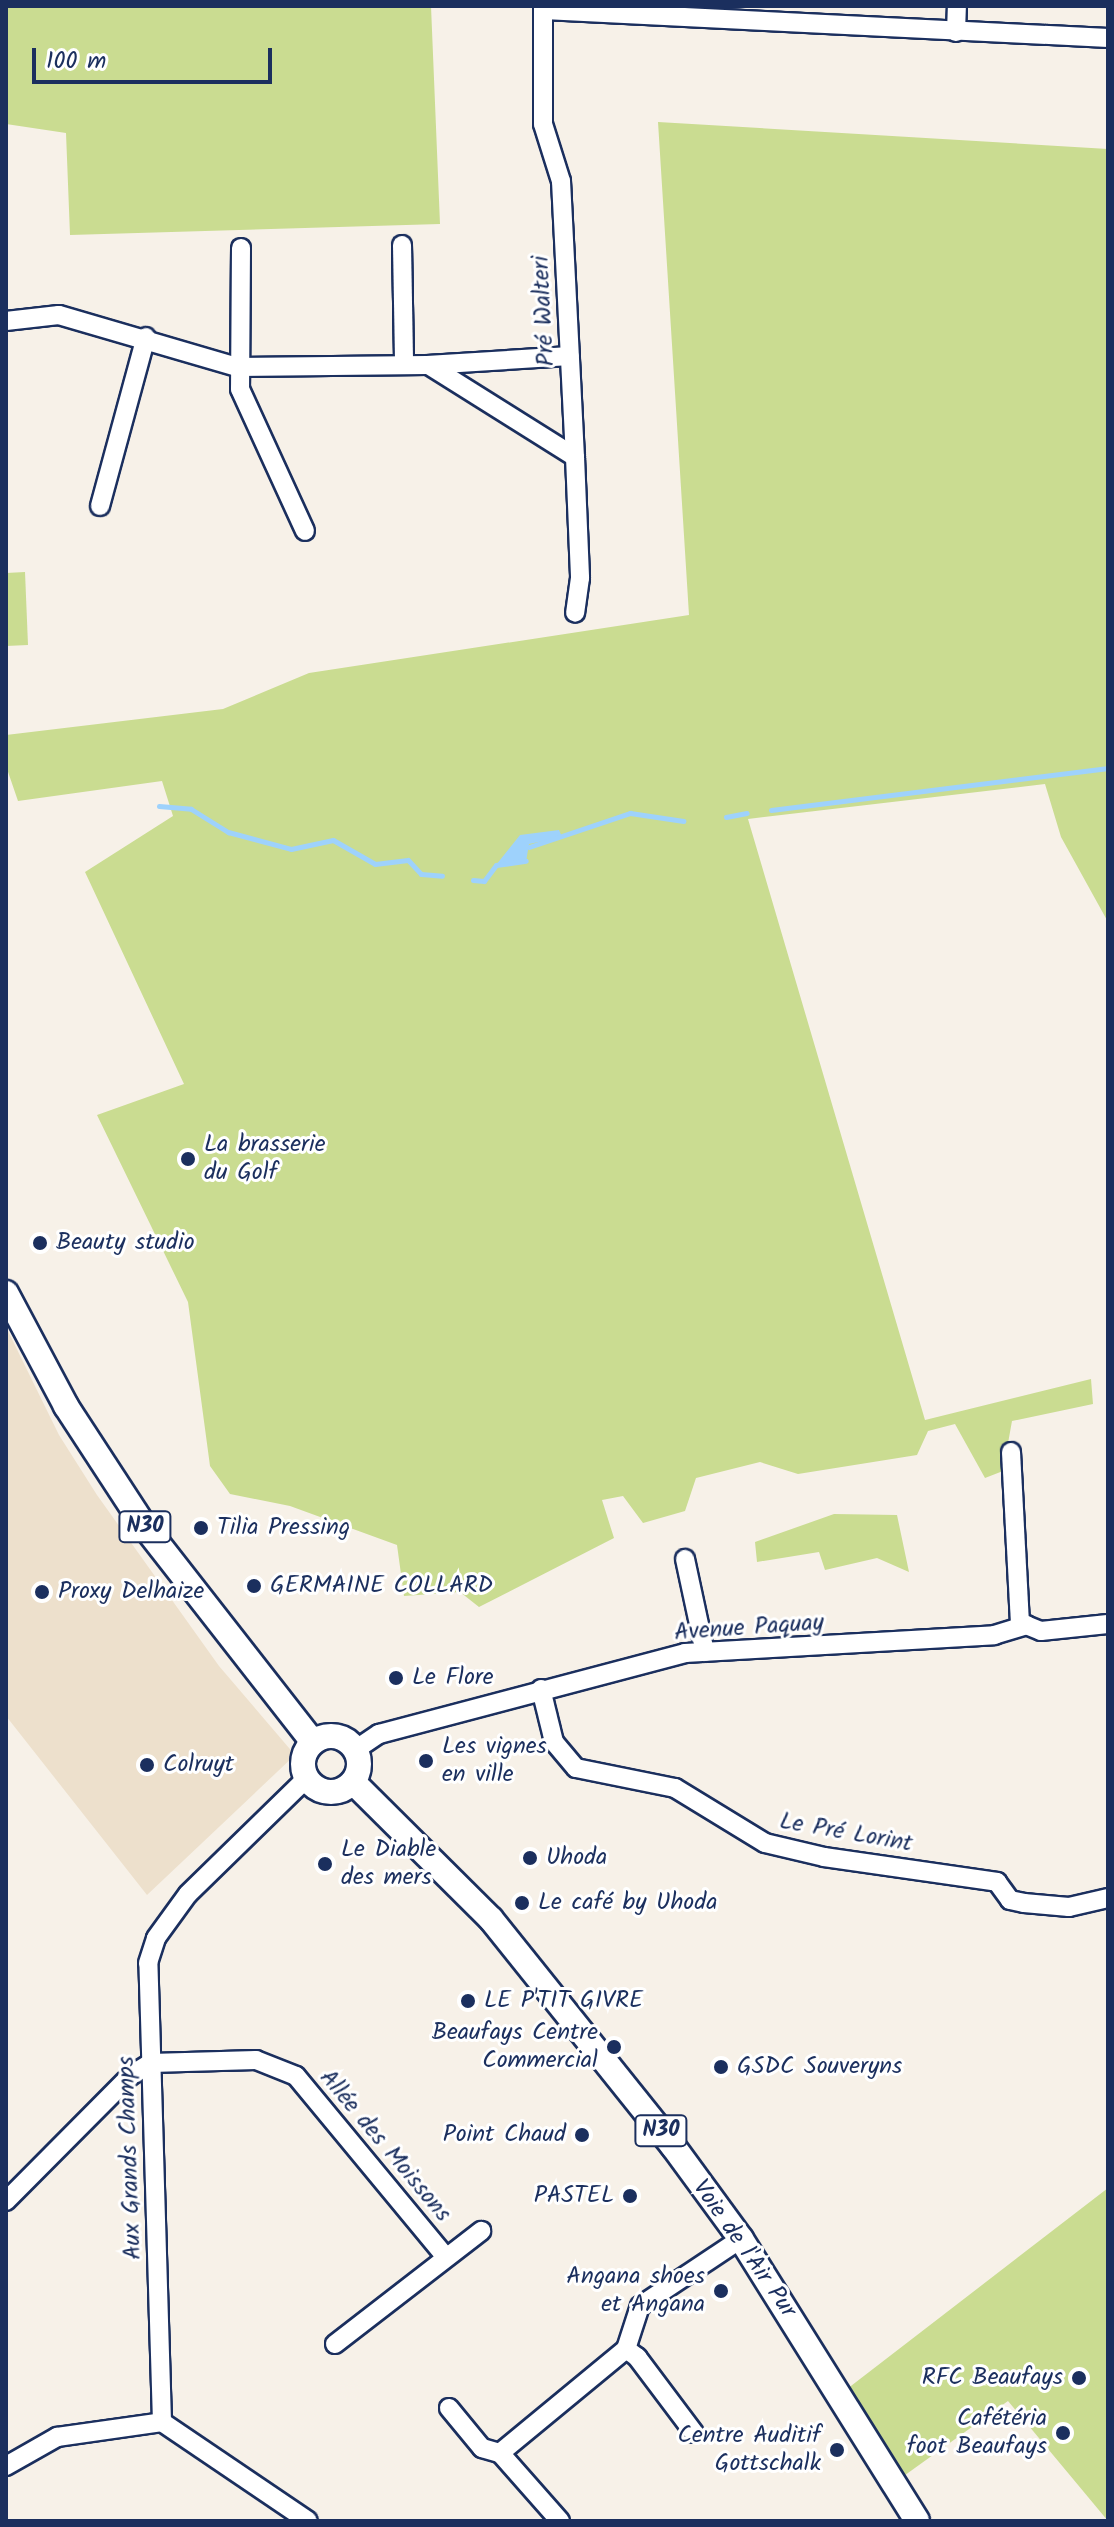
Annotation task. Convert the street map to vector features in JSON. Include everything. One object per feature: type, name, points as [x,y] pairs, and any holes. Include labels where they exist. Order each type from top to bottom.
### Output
[{"type":"main road","name":"N30","points":[[6,1293],[66,1406],[137,1516],[227,1639],[313,1742]]},
{"type":"main road","points":[[336,1736],[355,1750],[359,1766],[353,1782],[329,1792],[306,1779],[303,1759],[313,1742],[336,1736]]},
{"type":"main road","name":"Voie de l'Air Pur","points":[[353,1782],[491,1919],[741,2239],[917,2521]]},
{"type":"street","points":[[956,32],[957,6]]},
{"type":"street","points":[[544,8],[740,12],[956,32],[1108,38]]},
{"type":"street","name":"Pré Walteri","points":[[544,8],[543,124],[561,181],[570,356],[580,578],[575,613]]},
{"type":"street","points":[[402,245],[404,364]]},
{"type":"street","points":[[241,248],[237,367],[240,389],[305,531]]},
{"type":"street","points":[[6,321],[59,315],[146,337],[237,367],[427,365],[570,356]]},
{"type":"street","points":[[100,506],[146,337]]},
{"type":"street","points":[[427,365],[575,457]]},
{"type":"street","points":[[1011,1452],[1020,1626]]},
{"type":"street","points":[[685,1559],[705,1652]]},
{"type":"street","name":"Avenue Paquay","points":[[355,1750],[379,1734],[541,1689],[705,1652],[994,1635],[1020,1626],[1041,1631],[1108,1624]]},
{"type":"street","name":"Le Pré Lorint","points":[[541,1689],[554,1742],[576,1768],[675,1788],[765,1843],[824,1857],[997,1882],[1010,1900],[1024,1903],[1069,1907],[1108,1898]]},
{"type":"street","name":"Aux Grands Champs","points":[[162,2422],[146,1989],[156,1938],[188,1894],[306,1779]]},
{"type":"street","name":"Allée des Moissons","points":[[151,2063],[256,2060],[296,2076],[446,2257]]},
{"type":"street","points":[[6,2201],[130,2076],[151,2063]]},
{"type":"street","name":"Allée des Moissons","points":[[335,2344],[481,2231]]},
{"type":"street","points":[[500,2453],[626,2349],[640,2306],[741,2239]]},
{"type":"street","points":[[626,2349],[637,2357],[694,2433]]},
{"type":"street","points":[[449,2408],[482,2448],[500,2453],[560,2521]]},
{"type":"street","points":[[6,2466],[57,2437],[162,2422],[308,2521]]},
{"type":"shaded area","points":[[6,1327],[59,1435],[97,1495],[219,1666],[295,1755],[147,1895],[6,1716]]},
{"type":"green space","points":[[6,6],[431,6],[440,224],[70,235],[66,133],[6,124]]},
{"type":"green space","points":[[658,122],[1108,149],[1108,922],[1061,837],[1045,784],[748,819],[925,1420],[1091,1379],[1093,1404],[1012,1421],[1003,1471],[985,1478],[955,1424],[928,1431],[917,1455],[798,1474],[760,1462],[696,1478],[685,1511],[643,1523],[623,1496],[602,1500],[614,1538],[479,1607],[460,1592],[404,1596],[397,1545],[290,1506],[230,1494],[210,1466],[188,1302],[97,1115],[184,1084],[85,872],[173,816],[162,781],[18,801],[6,766],[6,735],[223,709],[309,673],[689,615]]},
{"type":"green space","points":[[25,572],[28,645],[6,646],[6,573]]},
{"type":"green space","points":[[834,1514],[897,1515],[909,1572],[877,1558],[825,1570],[819,1552],[757,1562],[755,1542]]},
{"type":"green space","points":[[1108,2188],[1108,2521],[1008,2401],[901,2478],[847,2389]]},
{"type":"water","points":[[559,830],[562,837],[529,844],[526,862],[496,865],[520,835]]},
{"type":"waterway","points":[[771,810],[1108,768]]},
{"type":"waterway","points":[[159,806],[191,809],[228,832],[291,849],[333,840],[375,864],[408,860],[421,874],[442,876]]},
{"type":"waterway","points":[[529,847],[630,813],[683,821]]},
{"type":"waterway","points":[[726,817],[747,813]]},
{"type":"waterway","points":[[473,880],[484,881],[496,865],[526,861]]},
{"type":"place","name":"La brasserie du Golf","points":[[188,1159]]},
{"type":"place","name":"Beauty studio","points":[[40,1243]]},
{"type":"place","name":"Tilia Pressing","points":[[201,1528]]},
{"type":"place","name":"GERMAINE COLLARD","points":[[254,1586]]},
{"type":"place","name":"Proxy Delhaize","points":[[42,1592]]},
{"type":"place","name":"Le Flore","points":[[396,1678]]},
{"type":"place","name":"Les vignes en ville","points":[[426,1761]]},
{"type":"place","name":"Colruyt","points":[[147,1765]]},
{"type":"place","name":"Uhoda","points":[[530,1858]]},
{"type":"place","name":"Le Diable des mers","points":[[325,1864]]},
{"type":"place","name":"Le café by Uhoda","points":[[522,1903]]},
{"type":"place","name":"LE P'TIT GIVRE","points":[[468,2001]]},
{"type":"place","name":"Beaufays Centre Commercial","points":[[614,2047]]},
{"type":"place","name":"GSDC Souveryns","points":[[721,2067]]},
{"type":"place","name":"Point Chaud","points":[[582,2135]]},
{"type":"place","name":"PASTEL","points":[[630,2196]]},
{"type":"place","name":"Angana shoes et Angana","points":[[721,2291]]},
{"type":"place","name":"RFC Beaufays","points":[[1079,2378]]},
{"type":"place","name":"Cafétéria foot Beaufays","points":[[1063,2433]]},
{"type":"place","name":"Centre Auditif Gottschalk","points":[[837,2450]]}]
